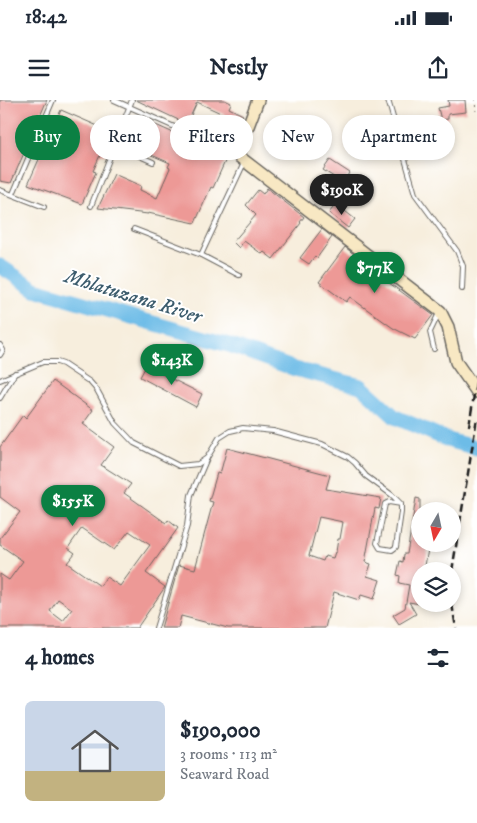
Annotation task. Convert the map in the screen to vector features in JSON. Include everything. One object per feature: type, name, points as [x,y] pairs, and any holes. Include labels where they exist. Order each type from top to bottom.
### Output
[{"type":"street","points":[[253,117],[258,100]]},
{"type":"street","points":[[244,160],[440,311],[448,327],[456,362],[477,392]]},
{"type":"lane","points":[[13,194],[53,100]]},
{"type":"lane","points":[[114,100],[170,126]]},
{"type":"lane","points":[[126,115],[132,100]]},
{"type":"lane","points":[[388,100],[415,194],[457,251],[464,266],[462,289]]},
{"type":"lane","points":[[91,206],[109,160]]},
{"type":"lane","points":[[149,160],[153,162]]},
{"type":"lane","points":[[201,255],[240,160]]},
{"type":"lane","points":[[0,190],[44,207]]},
{"type":"lane","points":[[134,229],[201,255],[239,275]]},
{"type":"lane","points":[[434,349],[430,332],[440,311]]},
{"type":"lane","points":[[0,345],[3,350],[0,356]]},
{"type":"lane","points":[[0,380],[43,362],[63,364],[90,382],[97,390],[115,423],[134,443],[179,466],[198,464],[207,458]]},
{"type":"lane","points":[[0,398],[14,373]]},
{"type":"lane","points":[[156,628],[187,526],[191,495],[207,458],[219,438],[230,431],[256,428],[298,437],[343,453],[355,462],[370,479],[392,495],[400,504],[401,512],[396,547],[392,550],[380,548],[377,543],[385,504],[389,502],[400,504]]},
{"type":"path","points":[[475,100],[476,113]]},
{"type":"building","points":[[0,100],[47,100],[40,115],[15,115],[15,160],[21,160],[11,183],[0,181]]},
{"type":"building","points":[[136,100],[225,100],[231,103],[229,108],[243,115],[225,115],[197,102],[191,115],[170,116]]},
{"type":"building","points":[[448,100],[465,100],[466,112],[440,115],[438,108],[449,106]]},
{"type":"building","points":[[61,110],[73,115],[59,115]]},
{"type":"building","points":[[80,118],[90,123],[90,160],[98,160],[93,171],[96,172],[82,204],[28,184],[39,160],[80,160]]},
{"type":"building","points":[[160,127],[170,131],[170,160],[226,160],[195,223],[148,213],[98,208],[114,174],[141,186],[140,190],[157,198],[170,168],[168,167],[170,163],[160,159]]},
{"type":"building","points":[[330,160],[350,173],[343,183],[323,170]]},
{"type":"building","points":[[267,188],[304,217],[273,259],[264,252],[262,254],[244,241],[239,248],[233,242],[256,215],[246,205],[258,190],[263,194]]},
{"type":"building","points":[[336,204],[355,219],[348,228],[329,213]]},
{"type":"building","points":[[322,229],[332,237],[317,258],[315,256],[309,264],[300,258]]},
{"type":"building","points":[[345,247],[370,269],[433,315],[415,339],[393,328],[350,297],[346,302],[319,282]]},
{"type":"building","points":[[146,366],[202,394],[196,407],[140,377]]},
{"type":"building","points":[[53,381],[93,410],[83,424],[114,447],[101,465],[131,484],[124,493],[166,523],[168,520],[178,528],[146,573],[165,587],[137,628],[0,628],[0,574],[9,580],[23,561],[0,545],[0,538],[20,512],[0,497],[0,447],[23,415],[26,418]],"holes":[[[82,528],[114,550],[129,531],[150,545],[120,586],[106,577],[100,586],[67,563],[75,553],[68,548]],[[58,599],[72,609],[63,621],[50,611]]]},
{"type":"building","points":[[227,448],[330,475],[326,489],[381,498],[379,509],[375,508],[365,562],[371,564],[367,576],[380,580],[374,599],[361,595],[359,600],[334,592],[325,628],[228,628],[181,616],[178,628],[161,628],[179,565],[195,569],[213,502],[209,501],[217,473],[220,474]],"holes":[[[319,517],[343,522],[340,539],[338,539],[333,558],[325,556],[323,561],[309,556]]]},
{"type":"building","points":[[411,529],[411,552],[428,552],[426,562],[411,562],[411,602],[409,602],[411,612],[416,614],[399,624],[393,615],[405,608],[409,585],[399,583],[400,576],[397,575],[400,561],[403,562],[404,554],[407,554]]},
{"type":"waterway","name":"Mhlatuzana River","points":[[0,266],[35,289],[229,345],[295,369],[361,386],[395,417],[451,441],[477,448]]},
{"type":"railway","points":[[469,426],[477,377]]},
{"type":"railway","points":[[453,562],[477,418]]},
{"type":"railway","points":[[453,612],[456,628]]}]
